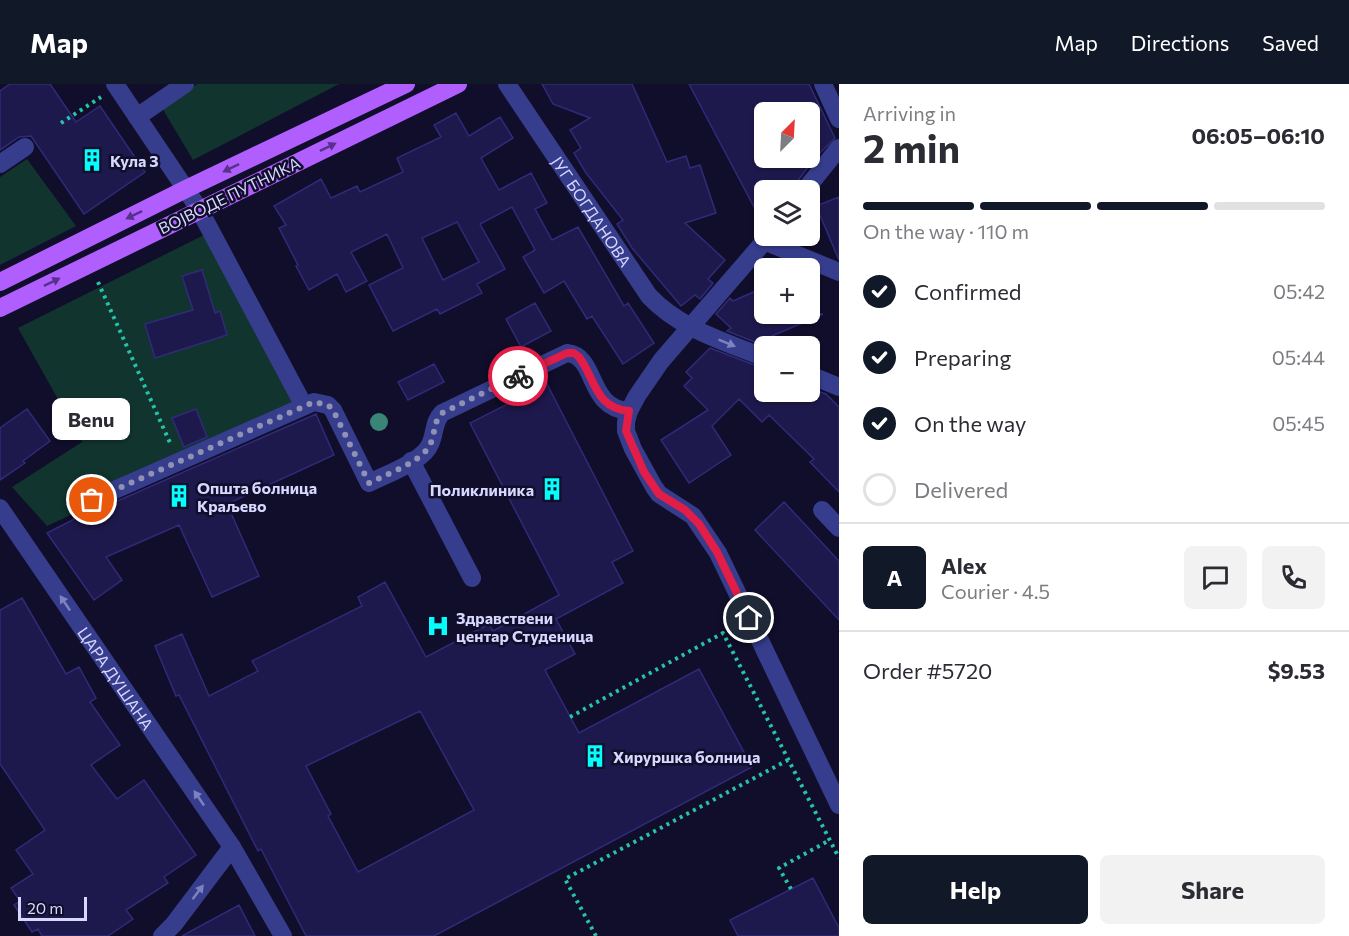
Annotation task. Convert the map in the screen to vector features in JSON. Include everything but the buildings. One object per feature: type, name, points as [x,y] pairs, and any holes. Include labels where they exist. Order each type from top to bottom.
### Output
[{"type":"main road","name":"ВОЈВОДЕ ПУТНИКА","points":[[0,282],[186,189],[406,84]]},
{"type":"main road","name":"ВОЈВОДЕ ПУТНИКА","points":[[0,308],[458,84]]},
{"type":"street","points":[[137,117],[185,84]]},
{"type":"street","name":"ЈУГ БОГДАНОВА","points":[[507,84],[649,296],[661,309],[690,328],[754,353]]},
{"type":"street","points":[[823,84],[839,119]]},
{"type":"street","points":[[116,85],[199,209],[304,406]]},
{"type":"street","points":[[0,164],[25,147]]},
{"type":"street","points":[[813,180],[838,151]]},
{"type":"street","points":[[760,246],[661,362],[636,396],[629,411],[626,431],[644,472],[659,494],[693,516],[717,552],[839,805]]},
{"type":"street","points":[[784,246],[839,272]]},
{"type":"street","points":[[92,500],[314,402],[321,402],[333,410],[369,483],[411,461],[428,449],[433,438],[435,423],[442,413],[567,353],[574,353],[583,362],[603,401],[613,408],[629,411]]},
{"type":"street","points":[[820,379],[839,387]]},
{"type":"street","points":[[411,461],[472,578]]},
{"type":"street","name":"ЦАРА ДУШАНА","points":[[0,508],[232,847],[283,936]]},
{"type":"street","points":[[822,510],[839,528]]},
{"type":"street","points":[[162,936],[174,924],[232,847]]},
{"type":"path","points":[[62,123],[116,85]]},
{"type":"path","points":[[90,263],[178,462]]},
{"type":"path","points":[[570,717],[723,633],[839,858]]},
{"type":"path","points":[[596,936],[565,879],[788,760]]},
{"type":"path","points":[[791,889],[779,868],[830,840]]},
{"type":"green space","points":[[197,84],[339,84],[193,160],[162,108]]},
{"type":"green space","points":[[27,159],[76,226],[0,265],[0,177]]},
{"type":"green space","points":[[212,231],[304,406],[47,526],[12,487],[82,442],[18,328]]},
{"type":"way so far","points":[[92,500],[314,402],[321,402],[333,410],[369,483],[422,455],[428,449],[435,423],[442,413],[518,376]]},
{"type":"place","name":"Кула 3","points":[[92,160]]},
{"type":"place","name":"Поликлиника","points":[[552,489]]},
{"type":"place","name":"Општа болница Краљево","points":[[179,496]]},
{"type":"place","name":"Benu","points":[[92,500]]},
{"type":"place","name":"Здравствени центар Студеница","points":[[438,626]]},
{"type":"place","name":"Хируршка болница","points":[[595,756]]},
{"type":"route","points":[[518,376],[567,353],[574,353],[579,357],[603,401],[613,408],[629,411],[626,431],[644,472],[659,494],[685,510],[699,524],[717,552],[749,618]]}]
